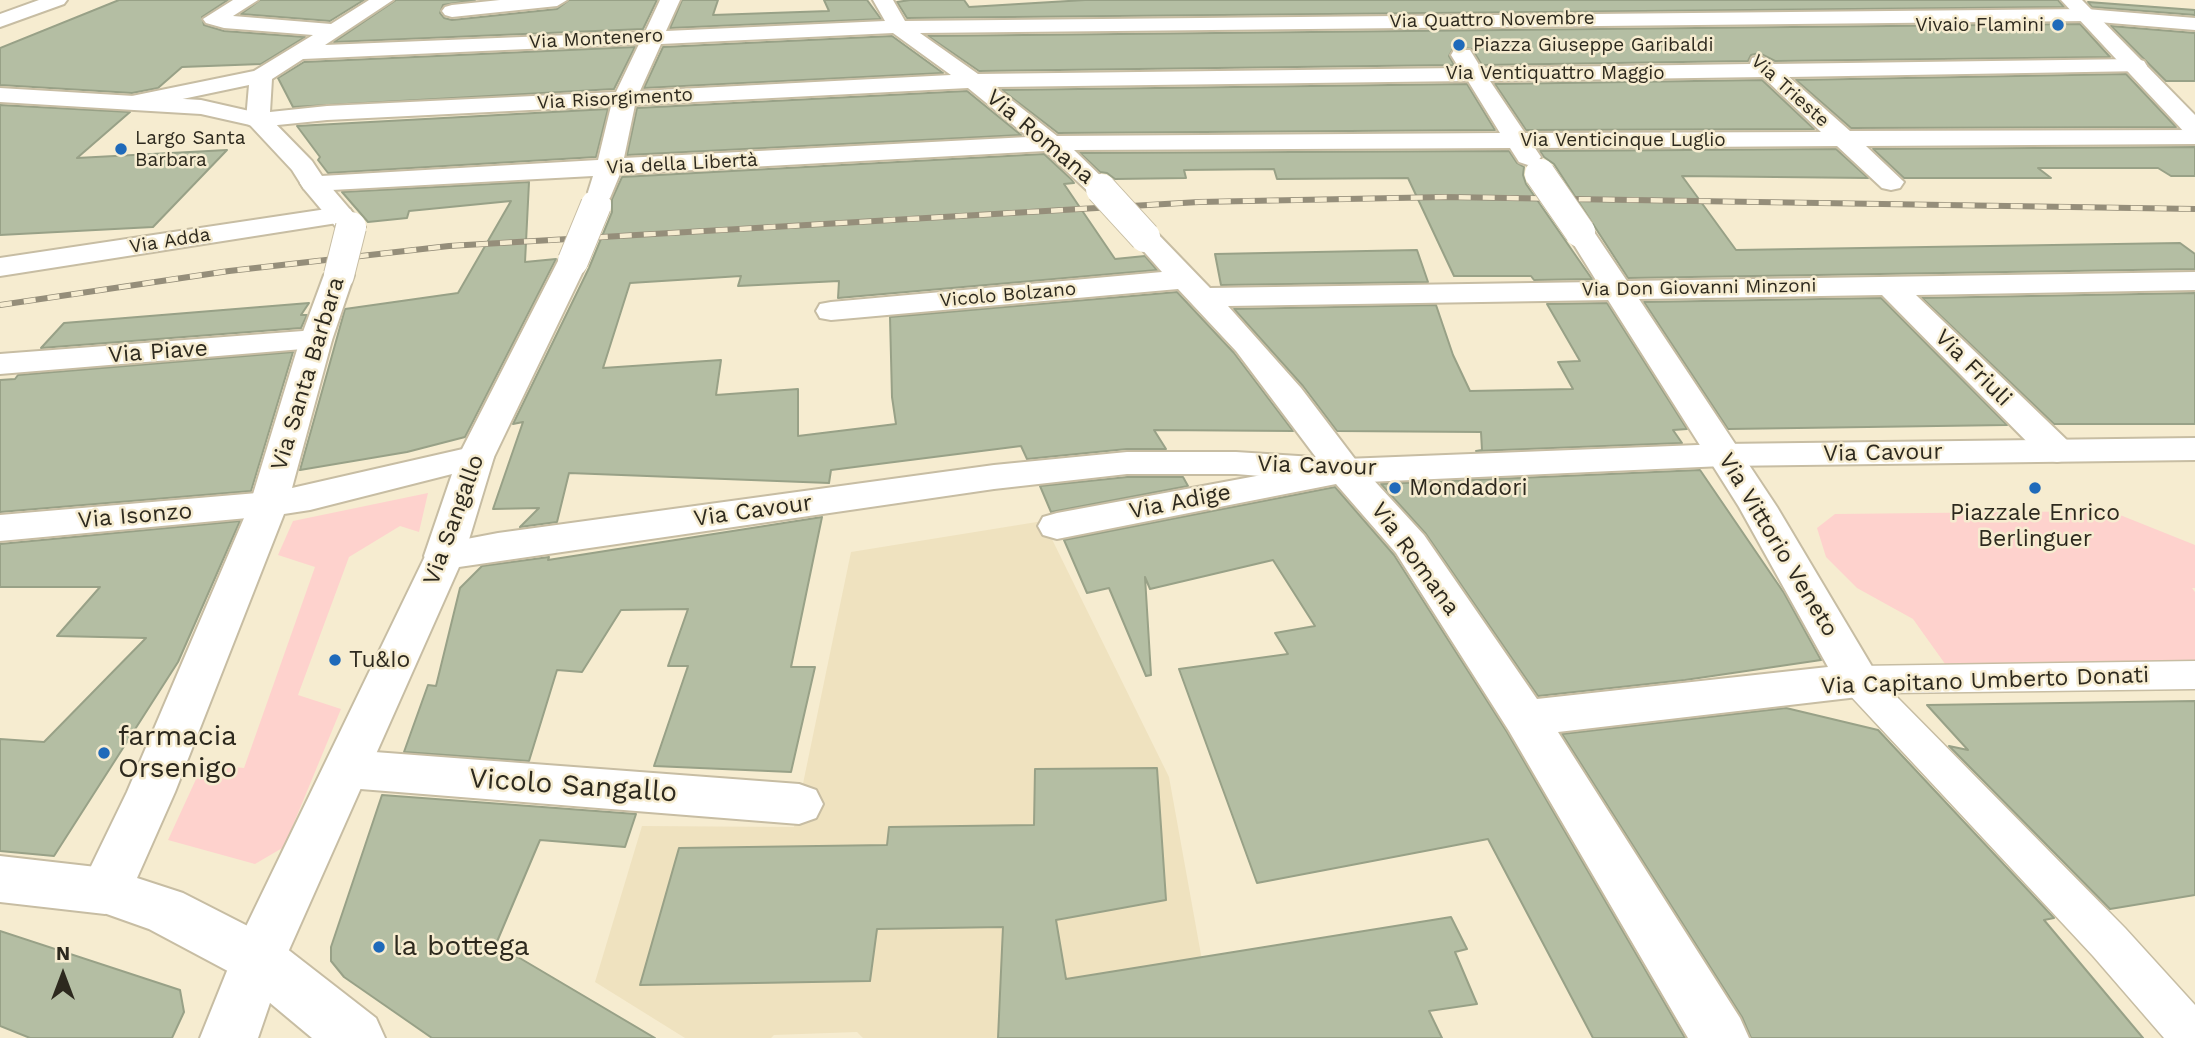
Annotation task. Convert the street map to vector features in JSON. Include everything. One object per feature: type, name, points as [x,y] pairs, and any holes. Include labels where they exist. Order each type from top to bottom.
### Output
[{"type":"street","points":[[0,21],[57,0]]},
{"type":"street","points":[[248,0],[212,19],[334,30]]},
{"type":"street","points":[[135,102],[261,76],[383,0]]},
{"type":"street","points":[[452,11],[491,3],[557,0]]},
{"type":"street","name":"Via Sangallo","points":[[229,1038],[258,959],[444,556],[476,457],[573,261],[609,168],[625,98],[670,0]]},
{"type":"street","name":"Via Romana","points":[[883,0],[898,27],[973,81],[1051,143],[1101,189],[1275,377],[1345,471],[1410,544],[1525,718],[1720,1038]]},
{"type":"street","points":[[1149,0],[1192,77]]},
{"type":"street","points":[[1315,0],[1333,22]]},
{"type":"street","name":"Via Vittorio Veneto","points":[[1428,0],[1517,141],[1580,232],[1615,290],[1758,507],[1858,680],[2109,942],[2194,1038]]},
{"type":"street","points":[[1533,0],[1549,20]]},
{"type":"street","name":"Via Trieste","points":[[1690,0],[1891,182]]},
{"type":"street","points":[[2079,8],[2195,129]]},
{"type":"street","name":"Via Quattro Novembre","points":[[898,27],[1709,19],[2079,8],[2195,24]]},
{"type":"street","name":"Via Montenero","points":[[295,53],[898,27]]},
{"type":"street","name":"Via Ventiquattro Maggio","points":[[973,81],[2136,66]]},
{"type":"street","points":[[258,120],[261,76]]},
{"type":"street","name":"Via Risorgimento","points":[[258,120],[327,113],[973,81]]},
{"type":"street","points":[[0,95],[201,107],[258,120],[303,166],[313,183],[346,221]]},
{"type":"street","name":"Via Venticinque Luglio","points":[[1051,143],[2195,137]]},
{"type":"street","name":"Via della Libertà","points":[[313,183],[1051,143]]},
{"type":"street","name":"Via Adda","points":[[0,267],[346,221]]},
{"type":"street","name":"Via Santa Barbara","points":[[105,891],[151,792],[269,503],[316,340],[339,275],[346,221]]},
{"type":"street","name":"Via Don Giovanni Minzoni","points":[[1194,288],[1615,290],[2195,281]]},
{"type":"street","name":"Via Friuli","points":[[1889,285],[2057,451]]},
{"type":"street","name":"Vicolo Bolzano","points":[[831,311],[1194,288]]},
{"type":"street","name":"Via Piave","points":[[0,365],[316,340]]},
{"type":"street","name":"Via Cavour","points":[[444,556],[498,545],[1080,467],[1194,462],[1345,471],[1723,455],[2195,449]]},
{"type":"street","name":"Via Isonzo","points":[[0,528],[310,498],[476,457]]},
{"type":"street","name":"Via Adige","points":[[1057,526],[1345,471]]},
{"type":"street","name":"Via Capitano Umberto Donati","points":[[1525,718],[1858,680],[2195,675]]},
{"type":"street","name":"Vicolo Sangallo","points":[[348,769],[799,804]]},
{"type":"street","points":[[0,879],[105,891],[164,910],[258,959],[356,1038]]},
{"type":"shaded area","points":[[428,493],[419,532],[400,526],[349,557],[298,695],[341,709],[284,847],[255,864],[168,840],[203,764],[244,768],[315,567],[278,555],[293,521]]},
{"type":"shaded area","points":[[2110,511],[2195,545],[2195,588],[2192,588],[2195,592],[2195,660],[1948,668],[1913,619],[1857,588],[1826,557],[1817,528],[1835,514]]},
{"type":"shaded area","points":[[1043,521],[1169,777],[1216,1038],[863,1038],[857,1032],[774,1035],[771,1038],[685,1038],[595,982],[642,826],[794,827],[851,552]]},
{"type":"building","points":[[119,0],[228,0],[202,17],[204,25],[224,31],[305,37],[261,64],[182,67],[158,88],[132,93],[0,85],[0,48]]},
{"type":"building","points":[[260,0],[364,0],[330,21],[241,14]]},
{"type":"building","points":[[396,0],[475,0],[443,5],[440,13],[444,18],[452,20],[557,9],[569,0],[657,0],[643,29],[334,42]]},
{"type":"building","points":[[682,0],[718,0],[713,15],[829,11],[824,0],[867,0],[881,19],[670,28]]},
{"type":"building","points":[[964,0],[969,7],[1085,0],[2058,0],[2064,7],[907,18],[897,2]]},
{"type":"building","points":[[2088,2],[2195,10],[2195,15],[2092,7]]},
{"type":"building","points":[[2080,24],[2110,57],[1775,61],[1759,53],[1751,55],[1748,61],[1482,65],[1472,49],[1454,47],[1449,56],[1454,65],[979,71],[928,36]]},
{"type":"building","points":[[2111,26],[2195,33],[2195,81],[2166,81]]},
{"type":"building","points":[[892,36],[943,73],[644,88],[663,47]]},
{"type":"building","points":[[635,47],[614,89],[293,107],[278,78],[304,62]]},
{"type":"building","points":[[2126,74],[2176,127],[1851,128],[1796,80]]},
{"type":"building","points":[[1762,80],[1814,129],[1526,130],[1495,84]]},
{"type":"building","points":[[1467,84],[1495,130],[1058,133],[1002,90]]},
{"type":"building","points":[[967,91],[1021,135],[627,155],[637,108]]},
{"type":"building","points":[[0,105],[130,112],[77,158],[227,150],[153,227],[0,235]]},
{"type":"building","points":[[608,109],[596,157],[328,173],[318,160],[320,157],[297,126]]},
{"type":"building","points":[[2195,147],[2195,176],[2171,176],[2158,168],[2038,168],[2051,178],[1904,178],[1873,149]]},
{"type":"building","points":[[1836,149],[1868,178],[1682,176],[1736,250],[2180,243],[2195,254],[2195,269],[1628,278],[1554,164],[1540,151]]},
{"type":"building","points":[[1509,151],[1517,163],[1524,167],[1526,184],[1592,279],[1534,280],[1531,276],[1454,276],[1408,178],[1277,179],[1274,169],[1184,170],[1186,178],[1115,179],[1100,172],[1080,153]]},
{"type":"building","points":[[1044,154],[1074,183],[1064,184],[1115,259],[1145,256],[1157,270],[838,298],[839,281],[738,286],[741,276],[630,283],[603,368],[721,360],[716,395],[798,389],[798,436],[896,424],[892,397],[890,317],[1177,292],[1234,353],[1293,431],[1154,430],[1166,449],[1127,449],[1027,459],[1021,446],[831,470],[829,483],[569,473],[557,522],[520,527],[539,508],[493,509],[523,422],[513,424],[589,268],[612,212],[612,199],[622,177]]},
{"type":"building","points":[[529,182],[525,262],[556,259],[465,437],[407,452],[300,470],[345,309],[458,293],[511,201],[409,211],[407,218],[368,222],[342,192]]},
{"type":"building","points":[[1417,250],[1428,282],[1221,285],[1215,254]]},
{"type":"building","points":[[2195,293],[2195,424],[2054,424],[1922,298]]},
{"type":"building","points":[[1881,298],[2007,425],[1728,429],[1644,302]]},
{"type":"building","points":[[309,303],[301,315],[307,315],[301,328],[41,348],[64,323]]},
{"type":"building","points":[[1607,303],[1687,429],[1673,430],[1682,443],[1476,451],[1482,450],[1481,432],[1337,431],[1303,386],[1234,309],[1436,305],[1453,355],[1470,391],[1573,389],[1558,362],[1580,361],[1547,304]]},
{"type":"building","points":[[293,352],[251,491],[0,512],[0,380],[15,379],[18,375]]},
{"type":"building","points":[[1700,470],[1784,593],[1821,660],[1685,680],[1538,696],[1426,534],[1381,484]]},
{"type":"building","points":[[1127,477],[1183,477],[1188,486],[1051,512],[1040,486]]},
{"type":"building","points":[[1335,487],[1394,555],[1507,732],[1685,1038],[1593,1038],[1488,839],[1257,883],[1179,669],[1288,654],[1275,633],[1315,626],[1273,560],[1150,589],[1145,577],[1151,675],[1146,676],[1109,588],[1087,593],[1064,540]]},
{"type":"building","points":[[822,517],[791,667],[815,667],[791,772],[654,766],[688,666],[668,666],[688,609],[621,610],[582,672],[557,670],[529,761],[404,752],[428,685],[436,686],[460,588],[482,566],[549,557],[548,560]]},
{"type":"building","points":[[240,521],[178,662],[54,856],[0,851],[0,739],[44,742],[146,638],[57,636],[100,587],[0,587],[0,544]]},
{"type":"building","points":[[2195,701],[2195,895],[2110,909],[1949,746],[1968,750],[1927,705]]},
{"type":"building","points":[[1786,708],[1878,730],[2054,918],[2044,920],[2143,1038],[1751,1038],[1742,1017],[1562,734]]},
{"type":"building","points":[[1157,768],[1166,900],[1056,920],[1066,979],[1451,917],[1467,949],[1455,952],[1477,1004],[1429,1011],[1442,1038],[998,1038],[1003,927],[877,929],[870,981],[640,985],[679,848],[887,845],[889,827],[1034,825],[1035,769]]},
{"type":"building","points":[[382,795],[636,814],[625,847],[540,840],[496,944],[655,1038],[432,1038],[344,977],[331,961],[331,947]]},
{"type":"building","points":[[0,931],[180,990],[184,1012],[172,1038],[30,1038],[0,1026]]},
{"type":"railway","points":[[0,305],[229,271],[449,246],[1199,202],[1445,197],[2195,209]]},
{"type":"place","name":"Vivaio Flamini","points":[[2058,25]]},
{"type":"place","name":"Piazza Giuseppe Garibaldi","points":[[1459,45]]},
{"type":"place","name":"Largo Santa Barbara","points":[[121,149]]},
{"type":"place","name":"Mondadori","points":[[1395,488]]},
{"type":"place","name":"Piazzale Enrico Berlinguer","points":[[2035,488]]},
{"type":"place","name":"Tu&Io","points":[[335,660]]},
{"type":"place","name":"farmacia Orsenigo","points":[[104,753]]},
{"type":"place","name":"la bottega","points":[[379,947]]}]
